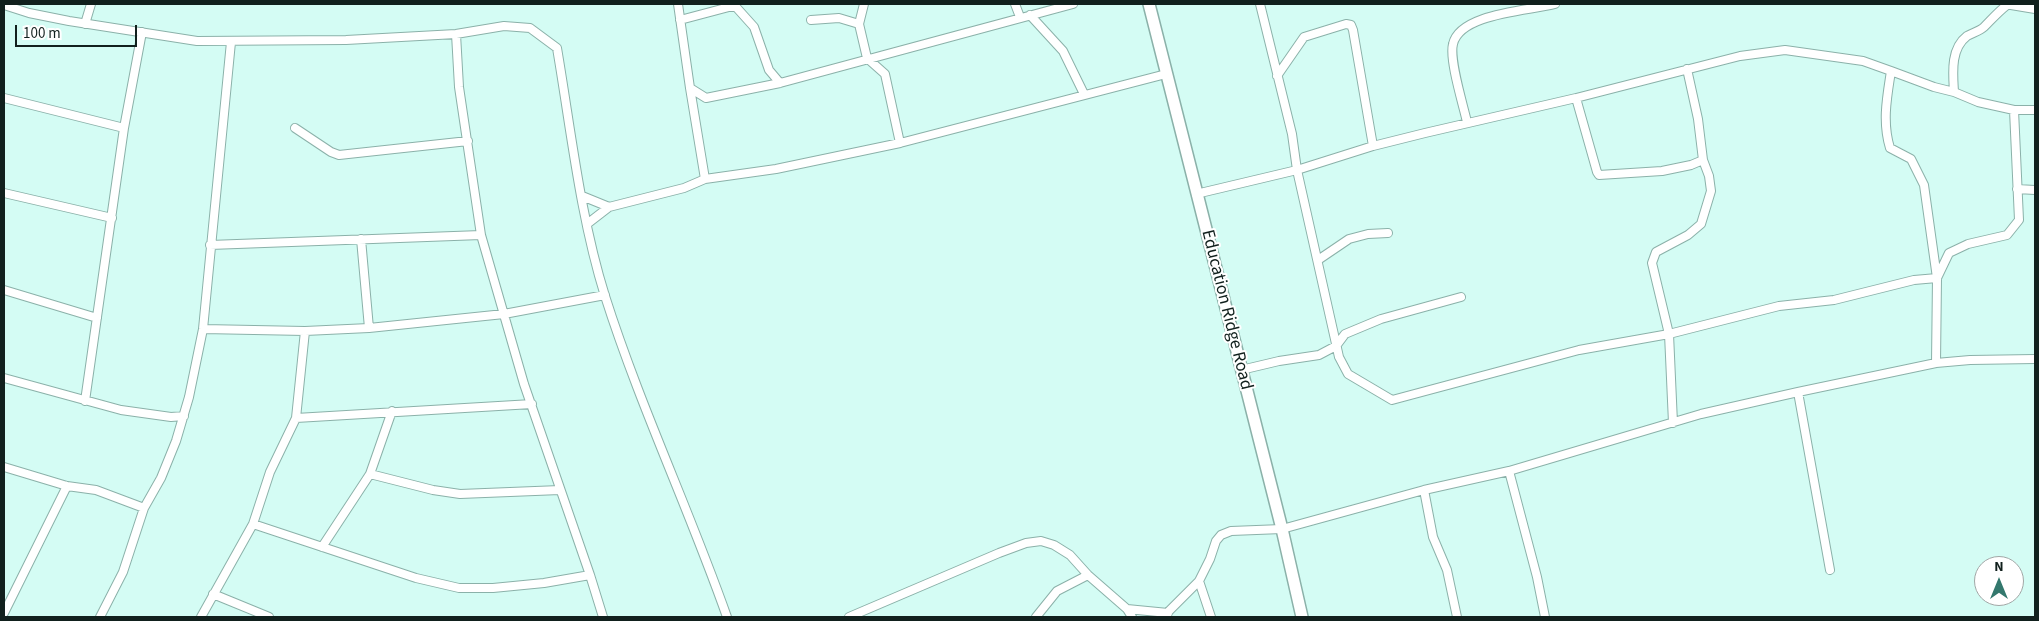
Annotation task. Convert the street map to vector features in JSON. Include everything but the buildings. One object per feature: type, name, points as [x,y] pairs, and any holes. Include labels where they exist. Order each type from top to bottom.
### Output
[{"type":"main road","name":"Education Ridge Road","points":[[1149,4],[1282,529],[1302,617]]},
{"type":"street","points":[[85,24],[91,4]]},
{"type":"street","points":[[678,4],[705,179]]},
{"type":"street","points":[[864,4],[859,24],[867,58],[885,74],[900,143]]},
{"type":"street","points":[[1016,4],[1020,17]]},
{"type":"street","points":[[690,88],[706,98],[780,83],[1073,4]]},
{"type":"street","points":[[1260,4],[1292,134],[1338,357],[1348,374],[1388,399],[1397,400],[1579,350],[1669,334],[1779,306],[1834,300],[1914,280],[1937,278]]},
{"type":"street","points":[[1467,122],[1452,45],[1456,35],[1465,26],[1478,21],[1509,12],[1555,4]]},
{"type":"street","points":[[1954,92],[1952,70],[1957,48],[1966,37],[1983,28],[2006,4],[2035,9]]},
{"type":"street","points":[[4,5],[29,13],[85,24],[197,41],[346,40],[456,34],[504,26],[530,28],[557,48],[587,224],[604,295],[647,416],[727,617]]},
{"type":"street","points":[[680,20],[729,7],[736,7],[754,27],[768,70],[780,83]]},
{"type":"street","points":[[1030,15],[1063,52],[1084,94]]},
{"type":"street","points":[[811,20],[839,18],[859,24]]},
{"type":"street","points":[[1277,76],[1304,37],[1346,24],[1351,25],[1373,146]]},
{"type":"street","points":[[85,401],[124,128],[142,32]]},
{"type":"street","points":[[456,34],[459,87],[481,235],[532,404],[603,617]]},
{"type":"street","points":[[100,617],[122,572],[144,508],[161,478],[184,416],[203,329],[230,42]]},
{"type":"street","points":[[1196,194],[1298,170],[1373,146],[1467,122],[1576,98],[1740,56],[1785,50],[1863,61],[1978,102],[2014,110],[2035,110]]},
{"type":"street","points":[[1673,423],[1669,334],[1652,263],[1656,252],[1688,235],[1701,224],[1711,191],[1709,176],[1703,160],[1698,119],[1687,69]]},
{"type":"street","points":[[1891,71],[1885,124],[1886,136],[1890,148],[1911,159],[1924,185],[1937,278],[1936,363]]},
{"type":"street","points":[[587,224],[609,207],[684,188],[705,179],[776,169],[900,143],[1166,74]]},
{"type":"street","points":[[4,98],[124,128]]},
{"type":"street","points":[[1576,98],[1599,175],[1662,171],[1691,165],[1703,160]]},
{"type":"street","points":[[1937,278],[1949,253],[1968,244],[2007,235],[2014,228],[2018,220],[2014,110]]},
{"type":"street","points":[[295,128],[331,152],[339,155],[468,141]]},
{"type":"street","points":[[2018,189],[2035,190]]},
{"type":"street","points":[[4,193],[112,218]]},
{"type":"street","points":[[582,196],[609,207]]},
{"type":"street","points":[[1318,260],[1349,239],[1368,234],[1388,232]]},
{"type":"street","points":[[210,245],[481,235]]},
{"type":"street","points":[[361,238],[370,328]]},
{"type":"street","points":[[4,290],[97,318]]},
{"type":"street","points":[[203,329],[306,331],[370,328],[504,314],[604,295]]},
{"type":"street","points":[[1241,370],[1279,361],[1319,355],[1336,346],[1345,334],[1381,319],[1461,297]]},
{"type":"street","points":[[201,617],[253,524],[270,472],[296,418],[306,331]]},
{"type":"street","points":[[1127,609],[1166,615],[1199,581],[1210,559],[1216,541],[1221,535],[1231,530],[1258,531],[1282,529],[1424,490],[1509,471],[1701,414],[1798,392],[1936,363],[1970,360],[2035,359]]},
{"type":"street","points":[[4,378],[61,392],[85,401],[141,413],[171,417],[184,416]]},
{"type":"street","points":[[1798,392],[1830,570]]},
{"type":"street","points":[[296,418],[532,404]]},
{"type":"street","points":[[322,547],[370,474],[392,411]]},
{"type":"street","points":[[4,467],[67,486],[96,490],[144,508]]},
{"type":"street","points":[[1509,471],[1537,577],[1545,617]]},
{"type":"street","points":[[370,474],[434,490],[460,494],[560,490]]},
{"type":"street","points":[[4,613],[67,486]]},
{"type":"street","points":[[1424,490],[1433,537],[1448,570],[1458,617]]},
{"type":"street","points":[[253,524],[416,578],[459,588],[493,588],[544,583],[590,575]]},
{"type":"street","points":[[849,617],[1026,543],[1041,541],[1054,545],[1070,555],[1088,575],[1127,609],[1132,617]]},
{"type":"street","points":[[1036,617],[1057,592],[1088,575]]},
{"type":"street","points":[[1199,581],[1211,617]]},
{"type":"street","points":[[213,594],[269,617]]}]
